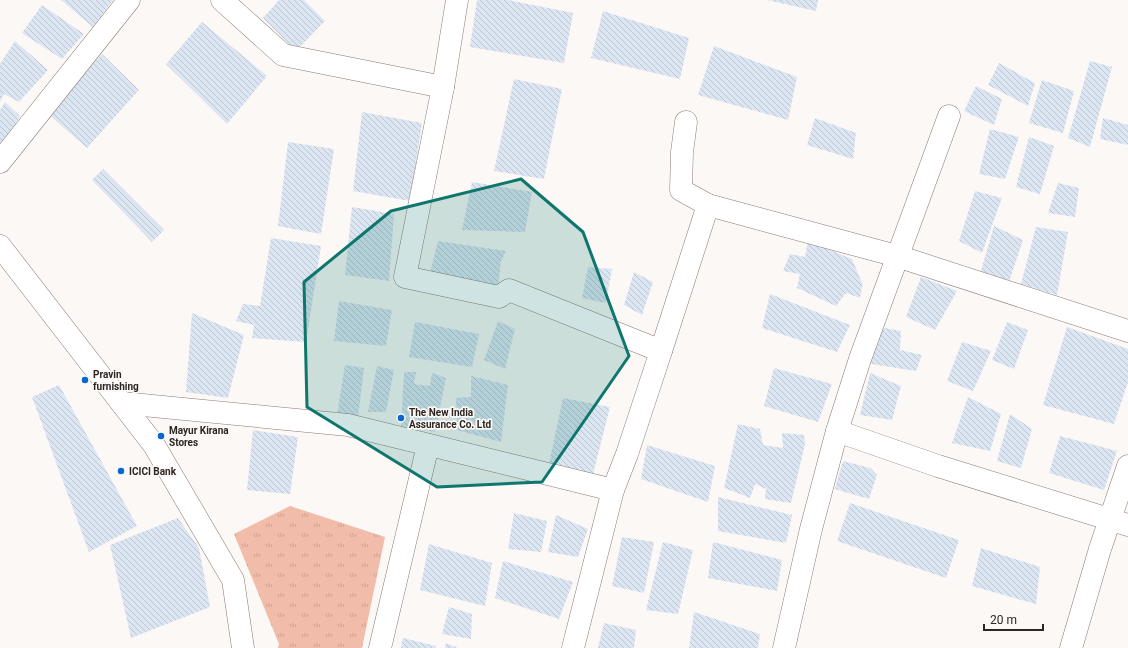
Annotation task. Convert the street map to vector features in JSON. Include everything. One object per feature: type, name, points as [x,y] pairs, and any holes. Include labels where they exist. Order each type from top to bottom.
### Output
[{"type":"main road","points":[[0,162],[129,0]]},
{"type":"main road","points":[[222,0],[283,56],[443,87]]},
{"type":"main road","points":[[457,0],[443,87],[405,277],[499,297],[509,290],[661,351]]},
{"type":"main road","points":[[784,648],[811,529],[837,431],[860,359],[950,116]]},
{"type":"main road","points":[[686,122],[682,152],[681,190],[708,205],[897,256],[1128,331]]},
{"type":"main road","points":[[573,648],[613,490],[627,454],[708,205]]},
{"type":"main road","points":[[0,246],[154,445],[233,580],[243,648]]},
{"type":"main road","points":[[122,403],[348,425],[613,490]]},
{"type":"main road","points":[[837,431],[938,466],[1119,522]]},
{"type":"main road","points":[[380,648],[428,445]]},
{"type":"main road","points":[[1071,648],[1119,522],[1128,466]]},
{"type":"highlighted area","points":[[521,179],[583,232],[629,356],[542,482],[437,487],[307,407],[304,282],[391,211]]},
{"type":"green space","points":[[290,506],[385,537],[362,648],[278,648],[279,644],[234,534]]},
{"type":"building","points":[[61,0],[113,0],[93,27]]},
{"type":"building","points":[[279,0],[304,0],[325,21],[296,51],[263,18]]},
{"type":"building","points":[[477,0],[508,0],[573,13],[564,63],[470,47]]},
{"type":"building","points":[[767,0],[818,0],[816,11]]},
{"type":"building","points":[[42,5],[84,34],[62,59],[22,33]]},
{"type":"building","points":[[603,11],[689,38],[680,79],[591,58]]},
{"type":"building","points":[[202,22],[267,76],[227,124],[166,64]]},
{"type":"building","points":[[15,41],[48,70],[19,102],[4,94],[0,102],[0,64]]},
{"type":"building","points":[[714,46],[797,77],[788,120],[698,95]]},
{"type":"building","points":[[102,54],[139,90],[87,148],[48,114]]},
{"type":"building","points":[[1090,61],[1112,67],[1090,147],[1068,138]]},
{"type":"building","points":[[999,63],[1035,83],[1028,106],[988,85]]},
{"type":"building","points":[[514,79],[562,89],[544,179],[494,171]]},
{"type":"building","points":[[1042,80],[1074,91],[1063,133],[1029,123]]},
{"type":"building","points":[[976,86],[1002,99],[994,125],[964,111]]},
{"type":"building","points":[[5,102],[20,116],[0,152],[0,110]]},
{"type":"building","points":[[362,112],[422,123],[410,201],[353,191]]},
{"type":"building","points":[[815,118],[856,133],[853,159],[807,145]]},
{"type":"building","points":[[1103,118],[1128,125],[1128,145],[1100,139]]},
{"type":"building","points":[[990,129],[1019,137],[1005,179],[979,174]]},
{"type":"building","points":[[1029,137],[1054,146],[1040,194],[1016,187]]},
{"type":"building","points":[[288,142],[334,149],[321,234],[278,226]]},
{"type":"building","points":[[103,169],[164,230],[152,242],[92,180]]},
{"type":"building","points":[[472,182],[532,192],[525,232],[462,230]]},
{"type":"building","points":[[1058,183],[1079,188],[1075,217],[1048,213]]},
{"type":"building","points":[[975,191],[1002,198],[982,253],[959,241]]},
{"type":"building","points":[[352,207],[394,214],[389,281],[345,275]]},
{"type":"building","points":[[994,226],[1023,240],[1008,285],[980,274]]},
{"type":"building","points":[[1036,227],[1068,232],[1057,295],[1021,284]]},
{"type":"building","points":[[271,238],[321,246],[306,342],[252,338],[254,325],[236,321],[243,304],[260,306]]},
{"type":"building","points":[[438,241],[506,251],[501,261],[498,286],[430,273]]},
{"type":"building","points":[[808,241],[852,259],[862,283],[863,282],[860,298],[846,293],[836,306],[797,288],[800,274],[783,271],[790,254],[805,257]]},
{"type":"building","points":[[588,267],[612,269],[606,303],[582,298]]},
{"type":"building","points":[[634,272],[653,282],[642,315],[624,305]]},
{"type":"building","points":[[921,277],[957,291],[935,330],[906,317]]},
{"type":"building","points":[[770,294],[850,325],[837,352],[762,328]]},
{"type":"building","points":[[339,301],[392,310],[386,346],[334,341]]},
{"type":"building","points":[[192,313],[244,335],[228,398],[186,392]]},
{"type":"building","points":[[498,321],[515,329],[505,369],[484,360]]},
{"type":"building","points":[[415,322],[479,334],[472,367],[409,357]]},
{"type":"building","points":[[1007,322],[1028,330],[1014,369],[992,360]]},
{"type":"building","points":[[879,327],[901,331],[900,350],[922,355],[916,371],[871,364]]},
{"type":"building","points":[[1067,327],[1128,349],[1128,382],[1114,424],[1043,405]]},
{"type":"building","points":[[962,342],[991,351],[973,391],[947,381]]},
{"type":"building","points":[[345,365],[364,368],[358,417],[337,415]]},
{"type":"building","points":[[377,366],[394,370],[386,412],[368,412]]},
{"type":"building","points":[[774,368],[832,384],[818,422],[764,406]]},
{"type":"building","points":[[404,372],[416,372],[414,384],[430,386],[432,373],[446,378],[435,432],[401,426]]},
{"type":"building","points":[[870,373],[901,386],[892,420],[860,415]]},
{"type":"building","points":[[471,376],[508,385],[501,442],[457,430],[456,398],[471,397]]},
{"type":"building","points":[[59,385],[137,526],[89,552],[32,397]]},
{"type":"building","points":[[968,397],[1001,414],[990,451],[952,443]]},
{"type":"building","points":[[563,398],[610,407],[593,474],[549,464]]},
{"type":"building","points":[[1010,414],[1032,429],[1021,468],[997,461]]},
{"type":"building","points":[[738,424],[760,429],[763,445],[783,448],[782,433],[804,435],[805,444],[791,503],[765,499],[766,489],[755,484],[750,498],[724,488]]},
{"type":"building","points":[[253,430],[298,437],[290,494],[247,490]]},
{"type":"building","points":[[1060,436],[1117,451],[1104,490],[1049,473]]},
{"type":"building","points":[[647,445],[715,466],[708,502],[641,479]]},
{"type":"building","points":[[843,461],[870,468],[877,475],[869,499],[835,489]]},
{"type":"building","points":[[718,497],[792,515],[786,543],[718,531]]},
{"type":"building","points":[[850,503],[959,540],[946,578],[837,541]]},
{"type":"building","points":[[514,513],[547,521],[541,552],[508,549]]},
{"type":"building","points":[[556,515],[588,529],[578,557],[548,552]]},
{"type":"building","points":[[178,518],[199,548],[210,607],[131,638],[110,545]]},
{"type":"building","points":[[622,537],[654,542],[644,593],[612,586]]},
{"type":"building","points":[[663,542],[693,550],[678,614],[646,610]]},
{"type":"building","points":[[713,542],[782,560],[777,591],[708,578]]},
{"type":"building","points":[[429,544],[492,563],[485,606],[420,590]]},
{"type":"building","points":[[981,548],[1040,567],[1036,604],[972,586]]},
{"type":"building","points":[[503,561],[573,582],[559,619],[495,598]]},
{"type":"building","points":[[449,607],[472,614],[471,639],[442,634]]},
{"type":"building","points":[[694,612],[760,634],[758,648],[689,648]]},
{"type":"building","points":[[604,623],[636,630],[634,648],[598,648]]},
{"type":"building","points":[[403,638],[436,646],[436,648],[401,648]]},
{"type":"building","points":[[446,643],[458,648],[445,648]]},
{"type":"place","name":"Pravin furnishing","points":[[85,380]]},
{"type":"place","name":"The New India Assurance Co. Ltd","points":[[401,418]]},
{"type":"place","name":"Mayur Kirana Stores","points":[[161,436]]},
{"type":"place","name":"ICICI Bank","points":[[121,471]]}]
